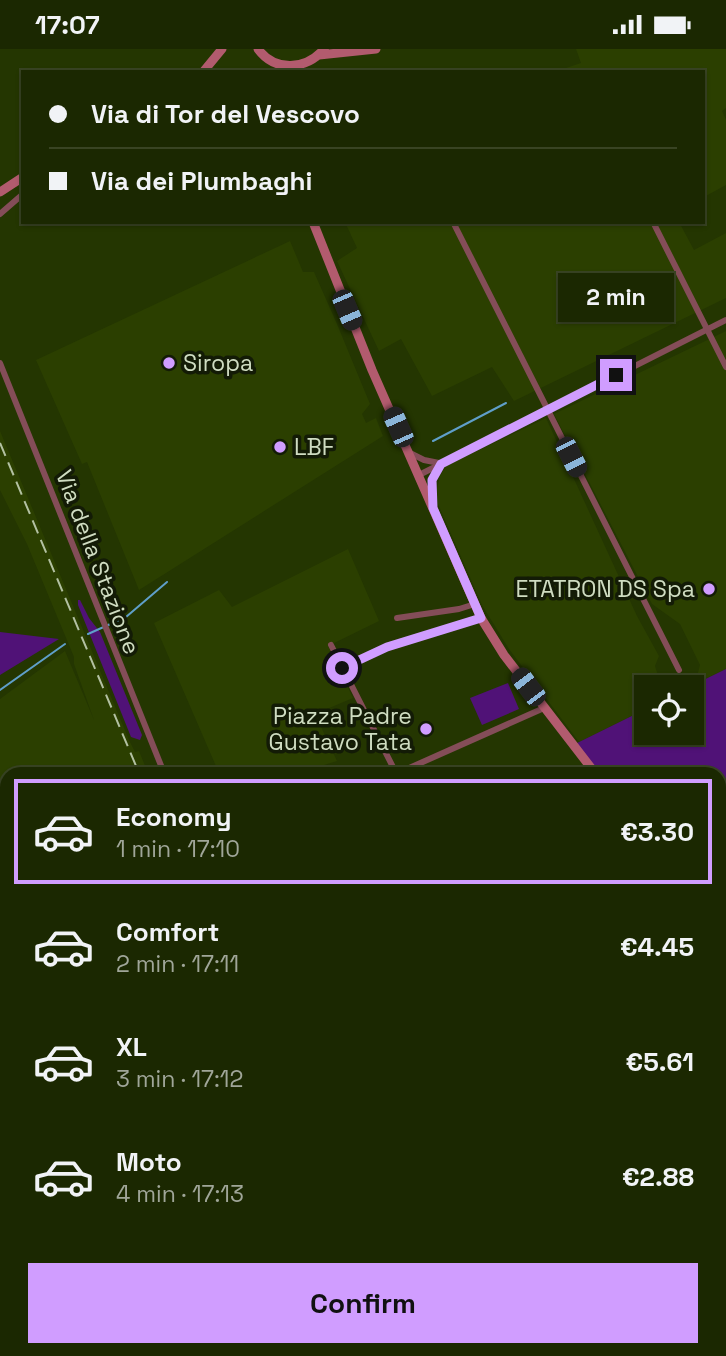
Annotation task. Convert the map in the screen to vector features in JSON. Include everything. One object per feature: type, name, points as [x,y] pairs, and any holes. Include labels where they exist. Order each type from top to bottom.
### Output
[{"type":"main road","points":[[204,70],[220,49]]},
{"type":"main road","points":[[258,49],[270,60],[298,68],[321,52],[376,49]]},
{"type":"main road","points":[[270,60],[272,70]]},
{"type":"main road","points":[[0,191],[21,178]]},
{"type":"main road","points":[[314,224],[338,290],[481,618],[504,655],[590,767]]},
{"type":"street","points":[[0,213],[21,196]]},
{"type":"street","points":[[454,224],[679,670]]},
{"type":"street","points":[[654,224],[726,367]]},
{"type":"street","points":[[419,475],[726,320]]},
{"type":"street","name":"Via della Stazione","points":[[0,363],[162,767]]},
{"type":"street","points":[[409,452],[424,460],[441,464]]},
{"type":"street","points":[[433,508],[432,480],[441,464]]},
{"type":"street","points":[[397,618],[456,610],[475,604]]},
{"type":"street","points":[[342,668],[387,647],[481,618]]},
{"type":"street","points":[[331,645],[394,767]]},
{"type":"street","points":[[411,767],[544,708]]},
{"type":"shaded area","points":[[576,49],[726,49],[726,108],[722,111],[726,120],[726,185],[705,196],[705,70],[560,70],[581,63]]},
{"type":"shaded area","points":[[346,224],[680,224],[694,250],[726,233],[726,298],[514,401],[492,367],[432,396],[401,339],[379,351],[337,261],[357,248]]},
{"type":"shaded area","points":[[290,241],[303,272],[314,272],[337,324],[370,404],[362,414],[366,423],[376,418],[383,436],[139,590],[87,462],[82,464],[36,360]]},
{"type":"shaded area","points":[[726,331],[726,669],[704,680],[704,675],[697,675],[700,665],[680,624],[652,604],[554,414]]},
{"type":"shaded area","points":[[546,418],[637,616],[659,656],[655,666],[658,675],[634,675],[634,715],[579,742],[509,649],[482,605],[438,504],[437,489],[446,466]]},
{"type":"shaded area","points":[[0,431],[129,740],[135,752],[139,751],[146,767],[0,767],[0,699],[65,651],[94,720],[74,664],[74,657],[27,544],[0,490]]},
{"type":"shaded area","points":[[348,549],[379,621],[328,646],[353,698],[315,714],[337,761],[318,767],[216,767],[154,623],[219,590],[232,607]]},
{"type":"shaded area","points":[[78,600],[100,632],[142,735],[140,740],[131,737]]},
{"type":"shaded area","points":[[0,632],[59,639],[0,675]]},
{"type":"shaded area","points":[[726,669],[726,767],[590,767],[573,745],[634,715],[634,745],[704,745],[704,680]]},
{"type":"shaded area","points":[[508,683],[519,709],[482,725],[470,698]]},
{"type":"waterway","points":[[433,441],[506,403]]},
{"type":"waterway","points":[[88,634],[126,617],[167,582]]},
{"type":"waterway","points":[[0,690],[65,644]]},
{"type":"railway","points":[[0,443],[136,767]]},
{"type":"place","name":"Siropa","points":[[169,363]]},
{"type":"place","name":"LBF","points":[[280,447]]},
{"type":"place","name":"ETATRON DS Spa","points":[[709,589]]},
{"type":"place","name":"Piazza Padre Gustavo Tata","points":[[426,729]]},
{"type":"route","points":[[342,668],[387,647],[481,618],[433,508],[431,487],[435,474],[441,464],[616,375]]}]
